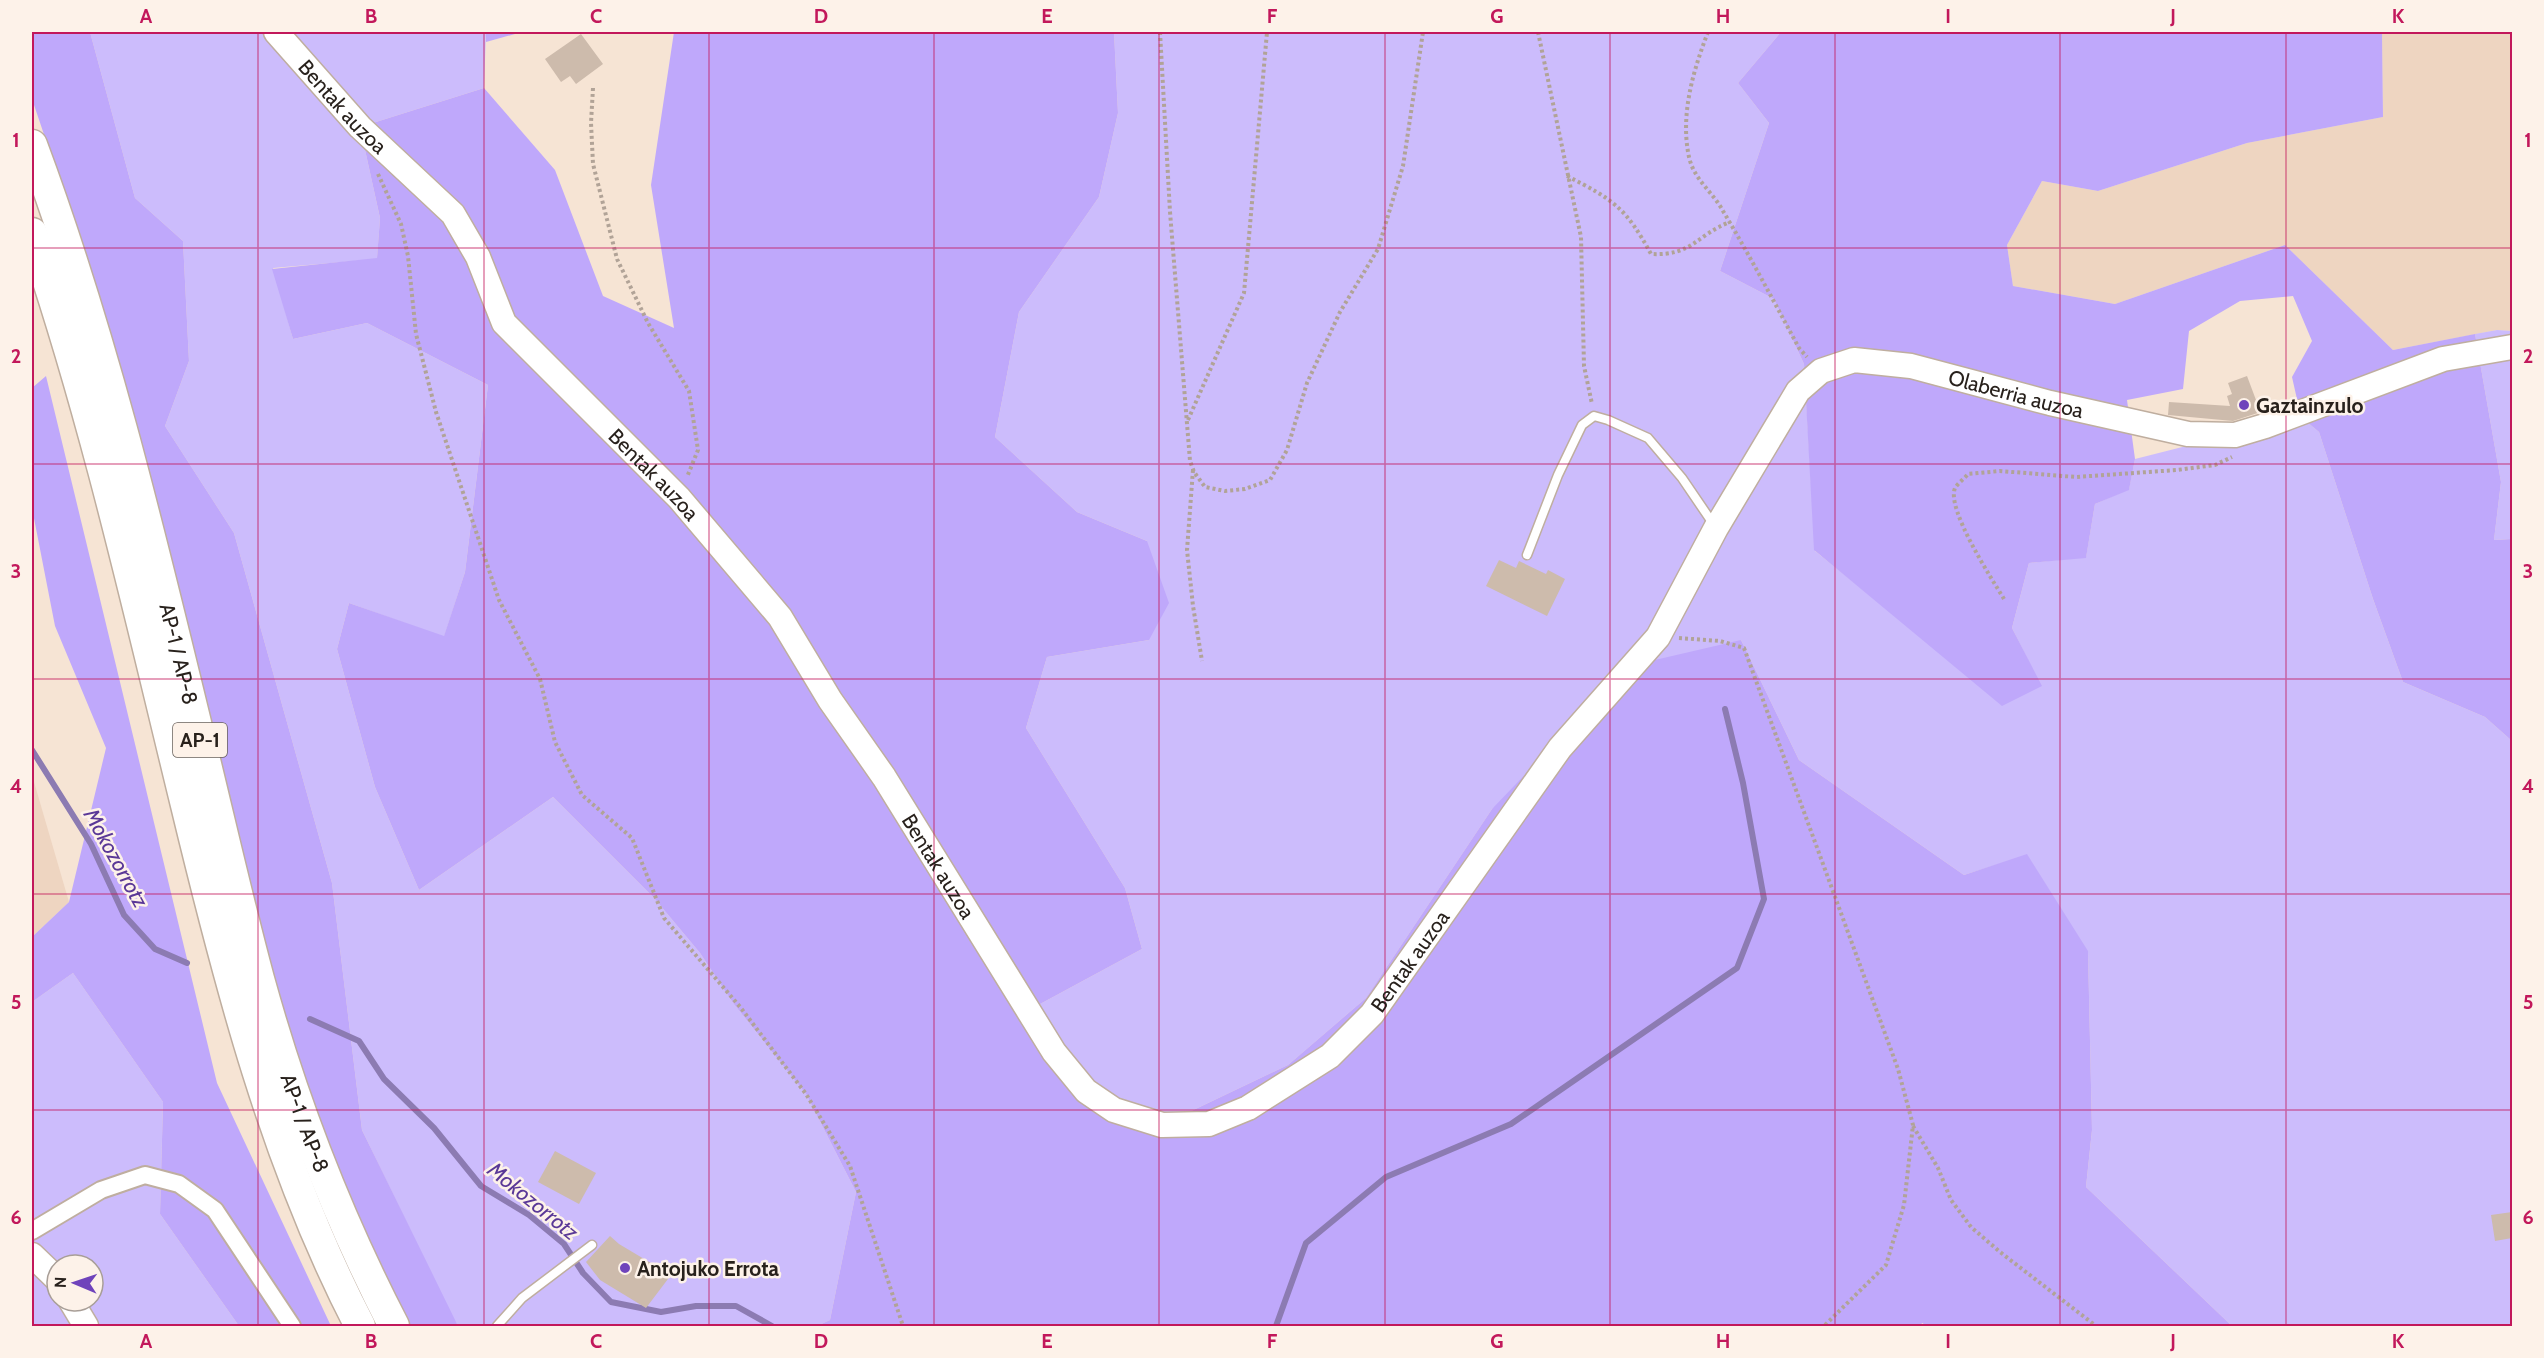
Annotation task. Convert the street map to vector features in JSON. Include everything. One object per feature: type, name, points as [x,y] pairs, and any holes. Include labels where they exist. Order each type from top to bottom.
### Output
[{"type":"highway","name":"AP-1 / AP-8","points":[[32,145],[78,277],[133,464],[244,922],[276,1036],[301,1114],[327,1180],[354,1245],[394,1326]]},
{"type":"highway","name":"AP-1 / AP-8","points":[[32,233],[76,372],[107,481],[216,929],[251,1055],[298,1191],[360,1326]]},
{"type":"street","name":"Bentak auzoa","points":[[276,32],[360,127],[453,214],[478,256],[504,323],[679,498],[780,616],[830,700],[884,777],[1054,1052],[1086,1090],[1114,1110],[1162,1125],[1209,1124],[1248,1108],[1330,1056],[1372,1014],[1560,748],[1658,637]]},
{"type":"street","name":"Olaberria auzoa","points":[[1658,637],[1716,528],[1798,391],[1821,371],[1854,360],[1911,366],[2050,404],[2188,434],[2235,435],[2265,426],[2443,359],[2512,347]]},
{"type":"street","points":[[32,1231],[101,1190],[145,1175],[179,1184],[215,1210],[292,1326]]},
{"type":"street","points":[[32,1255],[45,1267]]},
{"type":"street","points":[[78,1313],[86,1326]]},
{"type":"lane","points":[[1527,555],[1558,475],[1582,424],[1594,416],[1648,438],[1682,478],[1716,528]]},
{"type":"lane","points":[[497,1326],[522,1298],[592,1245]]},
{"type":"path","points":[[1160,32],[1170,212],[1190,461],[1193,470],[1205,487],[1225,491],[1245,489],[1270,480],[1287,450],[1307,383],[1340,312],[1378,249],[1403,166],[1423,32]]},
{"type":"path","points":[[1187,423],[1244,293],[1267,32]]},
{"type":"path","points":[[1538,32],[1581,237],[1584,366],[1594,416]]},
{"type":"path","points":[[1708,32],[1696,63],[1686,107],[1689,158],[1703,187],[1722,208],[1798,348],[1821,371]]},
{"type":"path","points":[[593,88],[591,123],[593,164],[616,260],[648,323],[689,391],[698,450],[679,498]]},
{"type":"path","points":[[374,167],[401,224],[408,256],[416,334],[436,412],[499,600],[540,679],[555,742],[582,795],[632,838],[664,918],[741,1008],[806,1094],[850,1166],[903,1326]]},
{"type":"path","points":[[1568,176],[1609,198],[1629,216],[1651,254],[1664,255],[1684,250],[1716,227],[1730,222]]},
{"type":"path","points":[[2004,599],[1963,527],[1954,505],[1955,488],[1968,474],[2000,471],[2076,477],[2177,470],[2215,465],[2235,455]]},
{"type":"path","points":[[1193,470],[1187,550],[1192,606],[1202,661]]},
{"type":"path","points":[[1658,637],[1720,641],[1744,648],[1898,1069],[1913,1125],[1938,1168],[1951,1200],[1971,1227],[2096,1326]]},
{"type":"path","points":[[1824,1326],[1886,1265],[1904,1205],[1913,1125]]},
{"type":"shaded area","points":[[32,32],[90,32],[135,198],[183,241],[189,361],[165,426],[234,533],[332,883],[362,1130],[458,1326],[408,1326],[307,1108],[252,909],[105,315],[32,99]]},
{"type":"shaded area","points":[[90,32],[486,32],[484,88],[360,127],[380,218],[377,259],[273,268],[293,339],[367,323],[488,385],[465,572],[444,637],[349,603],[337,649],[375,787],[419,890],[553,797],[654,898],[700,953],[733,1003],[806,1094],[856,1192],[830,1320],[817,1326],[458,1326],[452,1316],[362,1130],[332,883],[234,533],[165,426],[189,361],[183,241],[135,198]]},
{"type":"shaded area","points":[[486,32],[522,32],[486,42]]},
{"type":"shaded area","points":[[674,32],[1114,32],[1118,113],[1099,197],[1019,312],[995,437],[1077,512],[1147,541],[1169,603],[1149,640],[1047,657],[1026,728],[1125,888],[1142,949],[1029,1010],[1086,1091],[1162,1125],[1288,1065],[1366,998],[1492,809],[1629,666],[1741,640],[1799,760],[1964,875],[2027,854],[2088,951],[2092,1130],[2086,1187],[2232,1326],[1924,1326],[1923,1323],[1917,1326],[817,1326],[830,1320],[856,1192],[806,1094],[733,1003],[700,953],[654,898],[553,797],[419,890],[375,787],[337,649],[349,603],[444,636],[465,572],[488,385],[367,323],[293,339],[272,269],[377,258],[380,218],[360,127],[484,88],[555,170],[603,296],[674,328],[651,185]]},
{"type":"shaded area","points":[[1114,32],[1781,32],[1738,83],[1769,123],[1720,271],[1774,299],[1804,364],[1815,551],[1878,602],[2041,686],[2012,628],[2029,563],[2086,557],[2095,504],[2129,489],[2135,459],[2301,417],[2319,432],[2373,599],[2403,682],[2485,717],[2512,741],[2512,1326],[2232,1326],[2086,1187],[2092,1130],[2088,952],[2027,855],[1964,875],[1799,760],[1741,640],[1492,809],[1366,998],[1288,1065],[1162,1125],[1086,1091],[1029,1010],[1142,949],[1125,888],[1026,728],[1047,657],[1149,640],[1147,541],[1077,512],[995,437],[1019,312],[1099,197],[1118,113]]},
{"type":"shaded area","points":[[1781,32],[2382,32],[2383,117],[2247,143],[2098,191],[2042,181],[2007,245],[2013,286],[2115,304],[2285,245],[2393,350],[2475,334],[2501,482],[2494,540],[2512,539],[2512,741],[2485,717],[2403,682],[2373,599],[2319,432],[2301,417],[2292,377],[2312,341],[2293,296],[2240,301],[2189,331],[2183,389],[2127,400],[2135,459],[2129,490],[2095,504],[2086,558],[2029,563],[2012,628],[2042,686],[2002,706],[1814,550],[1804,364],[1774,299],[1720,271],[1769,123],[1738,83]]},
{"type":"shaded area","points":[[2382,32],[2512,32],[2512,331],[2497,330],[2393,350],[2285,245],[2115,304],[2013,286],[2007,245],[2042,181],[2098,191],[2247,143],[2383,117]]},
{"type":"shaded area","points":[[2497,330],[2512,331],[2512,539],[2494,540],[2501,482],[2475,334]]},
{"type":"shaded area","points":[[46,376],[217,1083],[331,1326],[239,1326],[160,1214],[163,1102],[73,973],[32,1002],[32,937],[69,902],[106,748],[55,626],[32,508],[32,388]]},
{"type":"shaded area","points":[[32,775],[69,902],[32,937]]},
{"type":"shaded area","points":[[73,973],[163,1102],[160,1214],[239,1326],[32,1326],[32,1002]]},
{"type":"building","points":[[581,34],[603,64],[576,84],[570,76],[561,82],[545,59]]},
{"type":"building","points":[[2247,376],[2259,408],[2270,409],[2233,421],[2168,415],[2169,402],[2230,406],[2227,396],[2232,394],[2228,383]]},
{"type":"building","points":[[1499,560],[1516,568],[1519,561],[1546,574],[1548,570],[1565,579],[1547,616],[1486,586]]},
{"type":"building","points":[[555,1151],[596,1173],[579,1204],[538,1182]]},
{"type":"building","points":[[2512,1212],[2512,1238],[2495,1241],[2491,1215]]},
{"type":"building","name":"Antojuko Errota","points":[[610,1236],[619,1244],[671,1275],[646,1308],[600,1280],[586,1262]]},
{"type":"waterway","points":[[1276,1326],[1306,1243],[1386,1177],[1511,1124],[1737,968],[1764,899],[1743,783],[1725,709]]},
{"type":"waterway","name":"Mokozorrotz","points":[[32,750],[91,844],[124,915],[155,949],[187,963]]},
{"type":"waterway","name":"Mokozorrotz","points":[[310,1019],[359,1041],[384,1079],[434,1128],[481,1186],[529,1215],[564,1244],[583,1273],[611,1302],[661,1312],[696,1306],[736,1306],[772,1326]]},
{"type":"place","name":"Gaztainzulo","points":[[2244,405]]},
{"type":"place","name":"Antojuko Errota","points":[[625,1268]]}]
